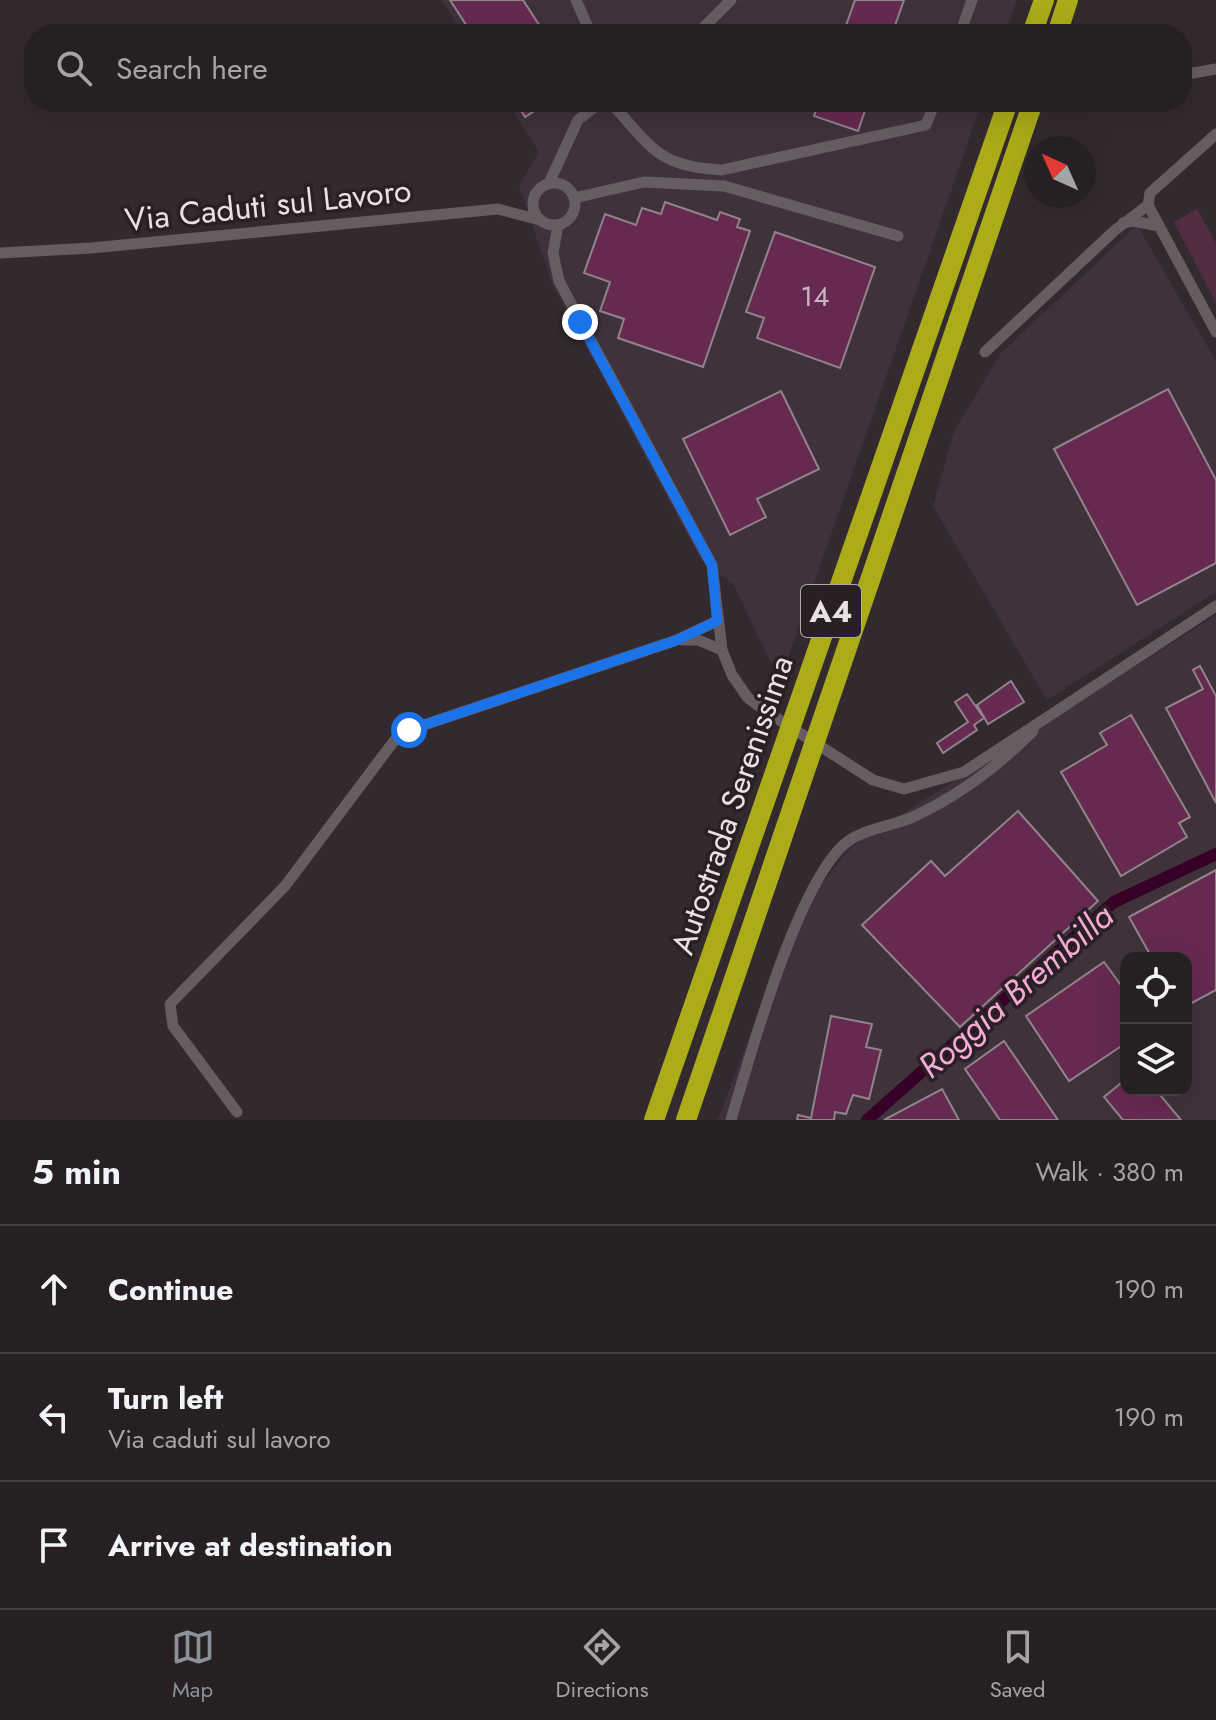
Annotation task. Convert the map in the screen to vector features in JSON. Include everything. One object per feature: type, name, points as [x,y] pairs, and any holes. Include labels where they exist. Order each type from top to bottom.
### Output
[{"type":"highway","points":[[1036,24],[1044,0]]},
{"type":"highway","points":[[1060,24],[1068,0]]},
{"type":"highway","name":"Autostrada Serenissima","points":[[654,1120],[1005,112]]},
{"type":"highway","name":"Autostrada Serenissima","points":[[686,1120],[1030,112]]},
{"type":"street","points":[[576,0],[587,24]]},
{"type":"street","points":[[707,24],[731,0]]},
{"type":"street","points":[[964,24],[972,0]]},
{"type":"street","points":[[1192,73],[1216,69]]},
{"type":"street","points":[[540,220],[533,202],[538,190],[549,183],[578,120],[588,112]]},
{"type":"street","points":[[620,112],[669,162],[690,168],[722,170],[926,125],[931,112]]},
{"type":"street","points":[[1216,134],[1150,193],[1148,205],[1216,332]]},
{"type":"street","points":[[574,198],[644,182],[724,186],[898,236]]},
{"type":"street","points":[[549,183],[567,187],[574,198],[574,211],[558,225],[553,253],[559,281],[712,565],[722,650],[732,675],[748,698],[842,761],[873,780],[904,789],[934,783],[964,772],[1058,707],[1216,606]]},
{"type":"street","points":[[985,352],[1123,223],[1148,205]]},
{"type":"street","name":"Via Caduti sul Lavoro","points":[[0,253],[91,248],[498,209],[558,225]]},
{"type":"street","points":[[1123,223],[1133,221],[1159,226]]},
{"type":"street","points":[[237,1112],[173,1026],[170,1004],[285,886],[394,741],[409,730],[677,640],[717,621]]},
{"type":"street","points":[[677,640],[698,640],[722,650]]},
{"type":"street","points":[[731,1120],[770,997],[817,877],[845,843],[900,822],[973,781],[1024,740],[1058,707]]},
{"type":"shaded area","points":[[441,0],[1017,0],[1009,24],[457,24]]},
{"type":"shaded area","points":[[513,112],[979,112],[780,681],[733,584],[701,560],[553,286],[519,186],[539,152]]},
{"type":"shaded area","points":[[1197,209],[1216,243],[1216,303],[1174,222]]},
{"type":"shaded area","points":[[1137,225],[1216,361],[1216,592],[1047,700],[933,506],[954,432],[1001,353]]},
{"type":"shaded area","points":[[1216,615],[1216,1120],[718,1120],[793,919],[852,846]]},
{"type":"building","points":[[450,0],[523,0],[539,24],[466,24]]},
{"type":"building","points":[[855,0],[904,0],[896,24],[847,24]]},
{"type":"building","points":[[815,112],[865,112],[858,131],[814,116]]},
{"type":"building","points":[[665,202],[717,220],[720,212],[740,219],[737,227],[750,231],[703,367],[618,338],[624,319],[600,311],[610,282],[584,273],[605,214],[636,225],[642,208],[661,214]]},
{"type":"building","points":[[775,232],[875,267],[840,368],[757,338],[764,318],[746,312]]},
{"type":"building","points":[[1168,389],[1216,480],[1216,563],[1137,605],[1054,449]]},
{"type":"building","points":[[781,391],[819,469],[757,499],[766,517],[730,535],[683,439]]},
{"type":"building","points":[[1200,666],[1216,696],[1216,803],[1166,708],[1203,689],[1193,670]]},
{"type":"building","points":[[1011,681],[1024,702],[988,724],[977,705]]},
{"type":"building","points":[[967,694],[984,718],[974,725],[977,730],[943,753],[937,743],[968,722],[955,702]]},
{"type":"building","points":[[1131,715],[1190,817],[1179,823],[1187,837],[1121,876],[1061,772],[1107,745],[1100,733]]},
{"type":"building","points":[[1018,811],[1098,901],[960,1027],[862,925],[931,861],[945,876]]},
{"type":"building","points":[[1216,870],[1216,990],[1192,1003],[1192,952],[1149,952],[1129,917]]},
{"type":"building","points":[[1104,962],[1120,984],[1120,1047],[1069,1081],[1026,1016]]},
{"type":"building","points":[[831,1016],[872,1024],[866,1047],[881,1050],[869,1099],[853,1095],[846,1114],[835,1112],[834,1120],[797,1120],[798,1115],[811,1118]]},
{"type":"building","points":[[1004,1041],[1058,1120],[1000,1120],[965,1069]]},
{"type":"building","points":[[1120,1084],[1120,1096],[1161,1096],[1181,1120],[1123,1120],[1104,1097]]},
{"type":"building","points":[[942,1089],[959,1120],[884,1120]]},
{"type":"waterway","name":"Roggia Brembilla","points":[[867,1120],[1114,902],[1216,854]]},
{"type":"route","points":[[409,730],[677,640],[717,621],[716,580],[712,565],[580,322]]}]
